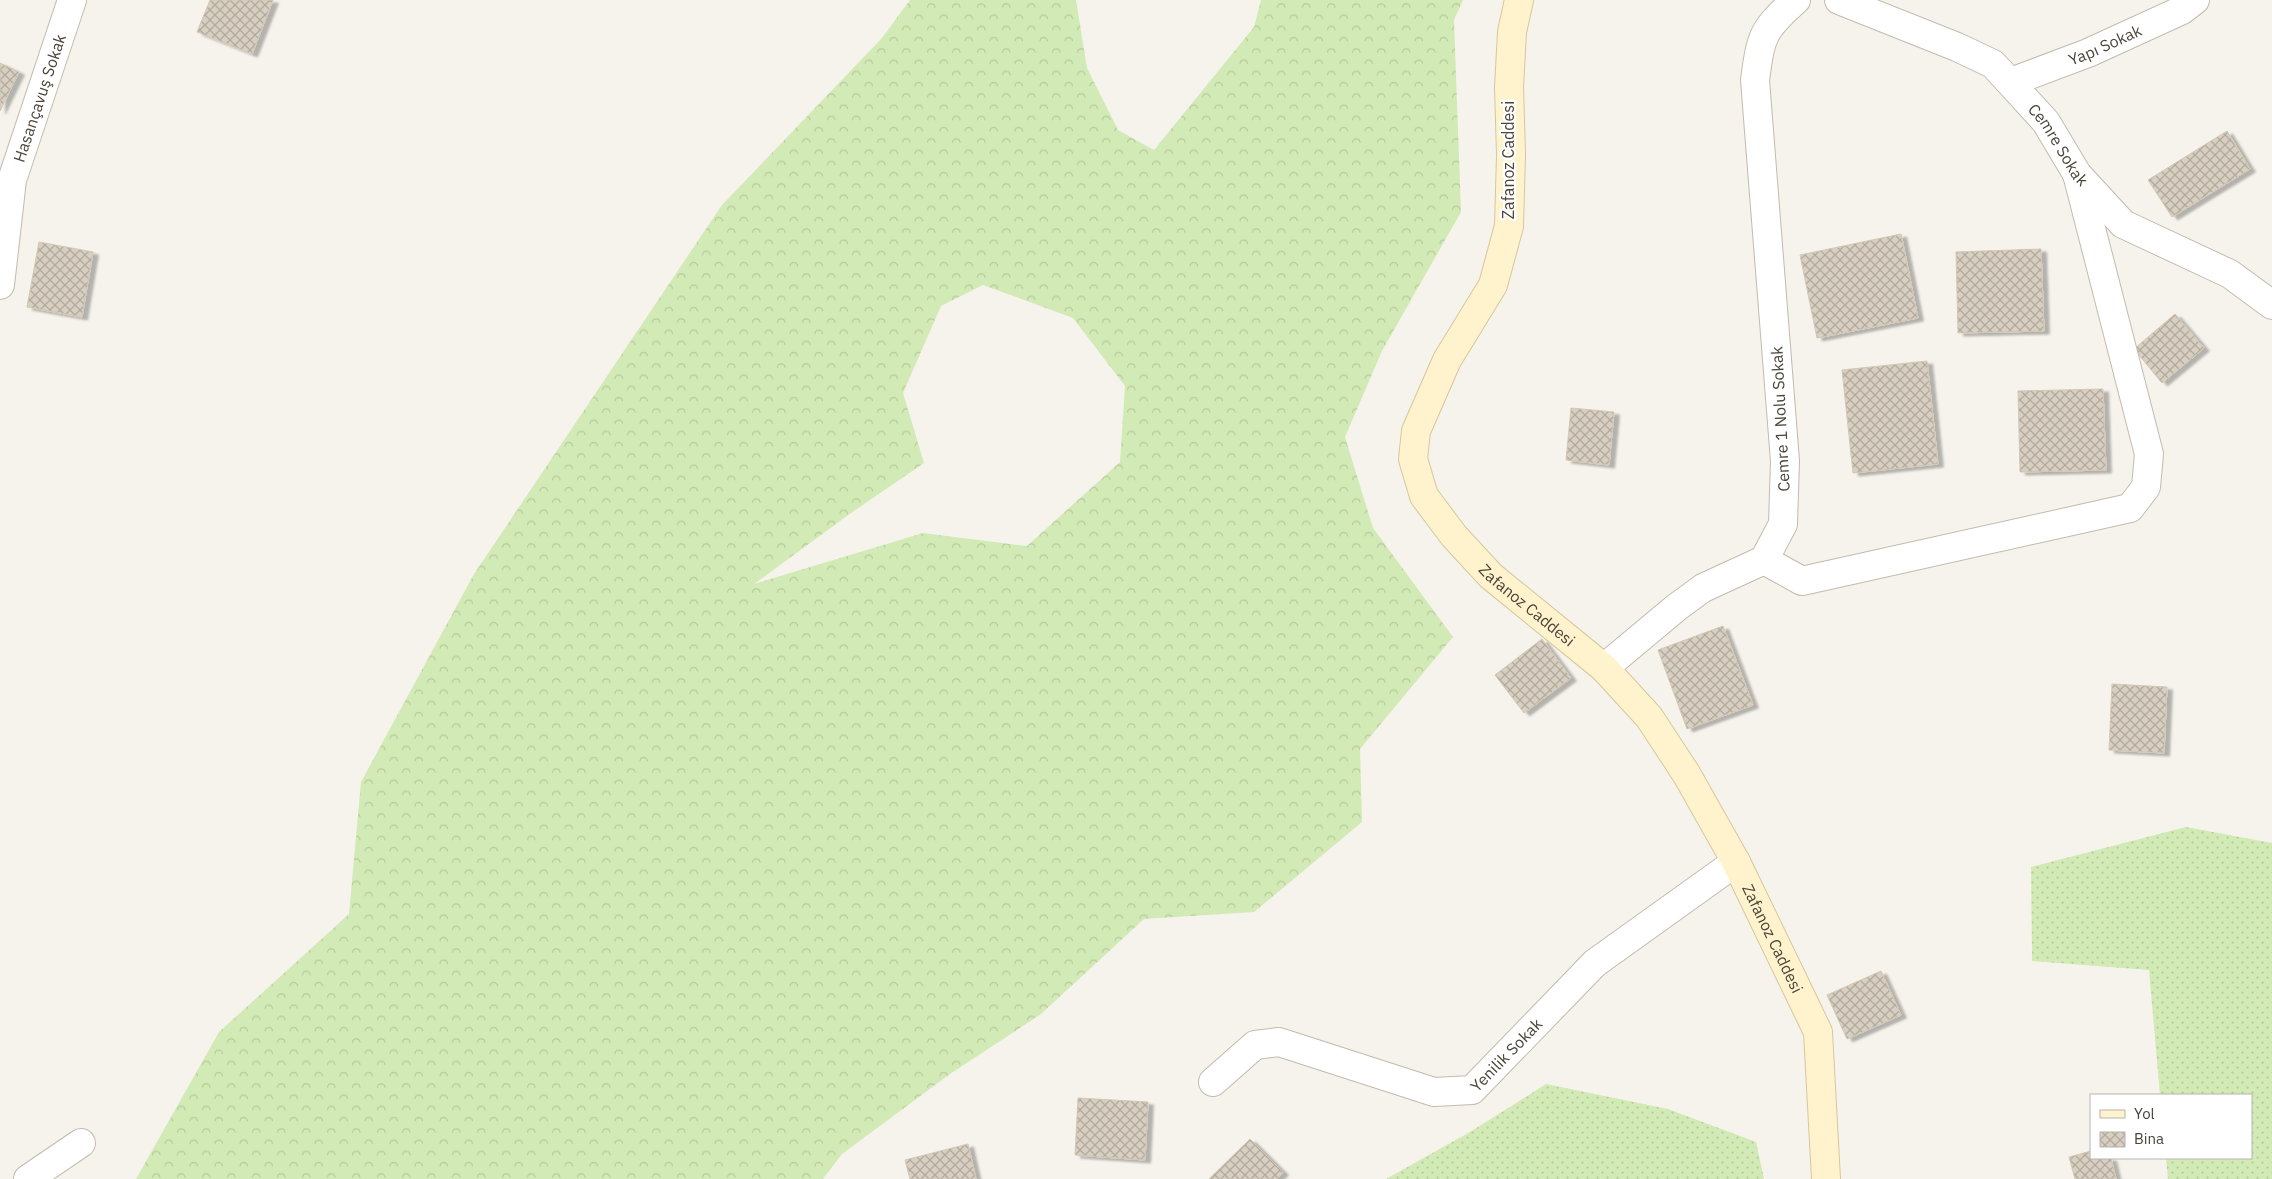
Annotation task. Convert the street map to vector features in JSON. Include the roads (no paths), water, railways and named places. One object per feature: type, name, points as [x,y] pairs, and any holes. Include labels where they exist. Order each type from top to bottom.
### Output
[{"type":"street","name":"Hasançavuş Sokak","points":[[0,285],[12,180],[72,0]]},
{"type":"street","name":"Zafanoz Caddesi","points":[[1519,0],[1512,32],[1508,87],[1511,155],[1508,226],[1493,285],[1447,360],[1416,432],[1413,459],[1424,496],[1454,536],[1491,576],[1604,668],[1649,717],[1687,775],[1736,862],[1818,1032],[1826,1179]]},
{"type":"street","name":"Cemre 1 Nolu Sokak","points":[[1764,560],[1783,524],[1786,461],[1755,80],[1760,45],[1771,22],[1796,0]]},
{"type":"street","name":"Cemre Sokak","points":[[1838,0],[1975,54],[1992,64],[2011,82],[2046,122],[2077,174],[2123,224],[2230,274],[2272,305]]},
{"type":"street","name":"Yapı Sokak","points":[[2011,82],[2088,53],[2182,10],[2195,0]]},
{"type":"street","points":[[1604,668],[1677,607],[1703,588],[1764,560],[1802,581],[2130,508],[2146,487],[2149,454],[2077,174]]},
{"type":"street","name":"Yenilik Sokak","points":[[1213,1082],[1255,1045],[1279,1042],[1434,1092],[1472,1090],[1595,963],[1736,862]]},
{"type":"street","points":[[28,1179],[81,1143]]}]
